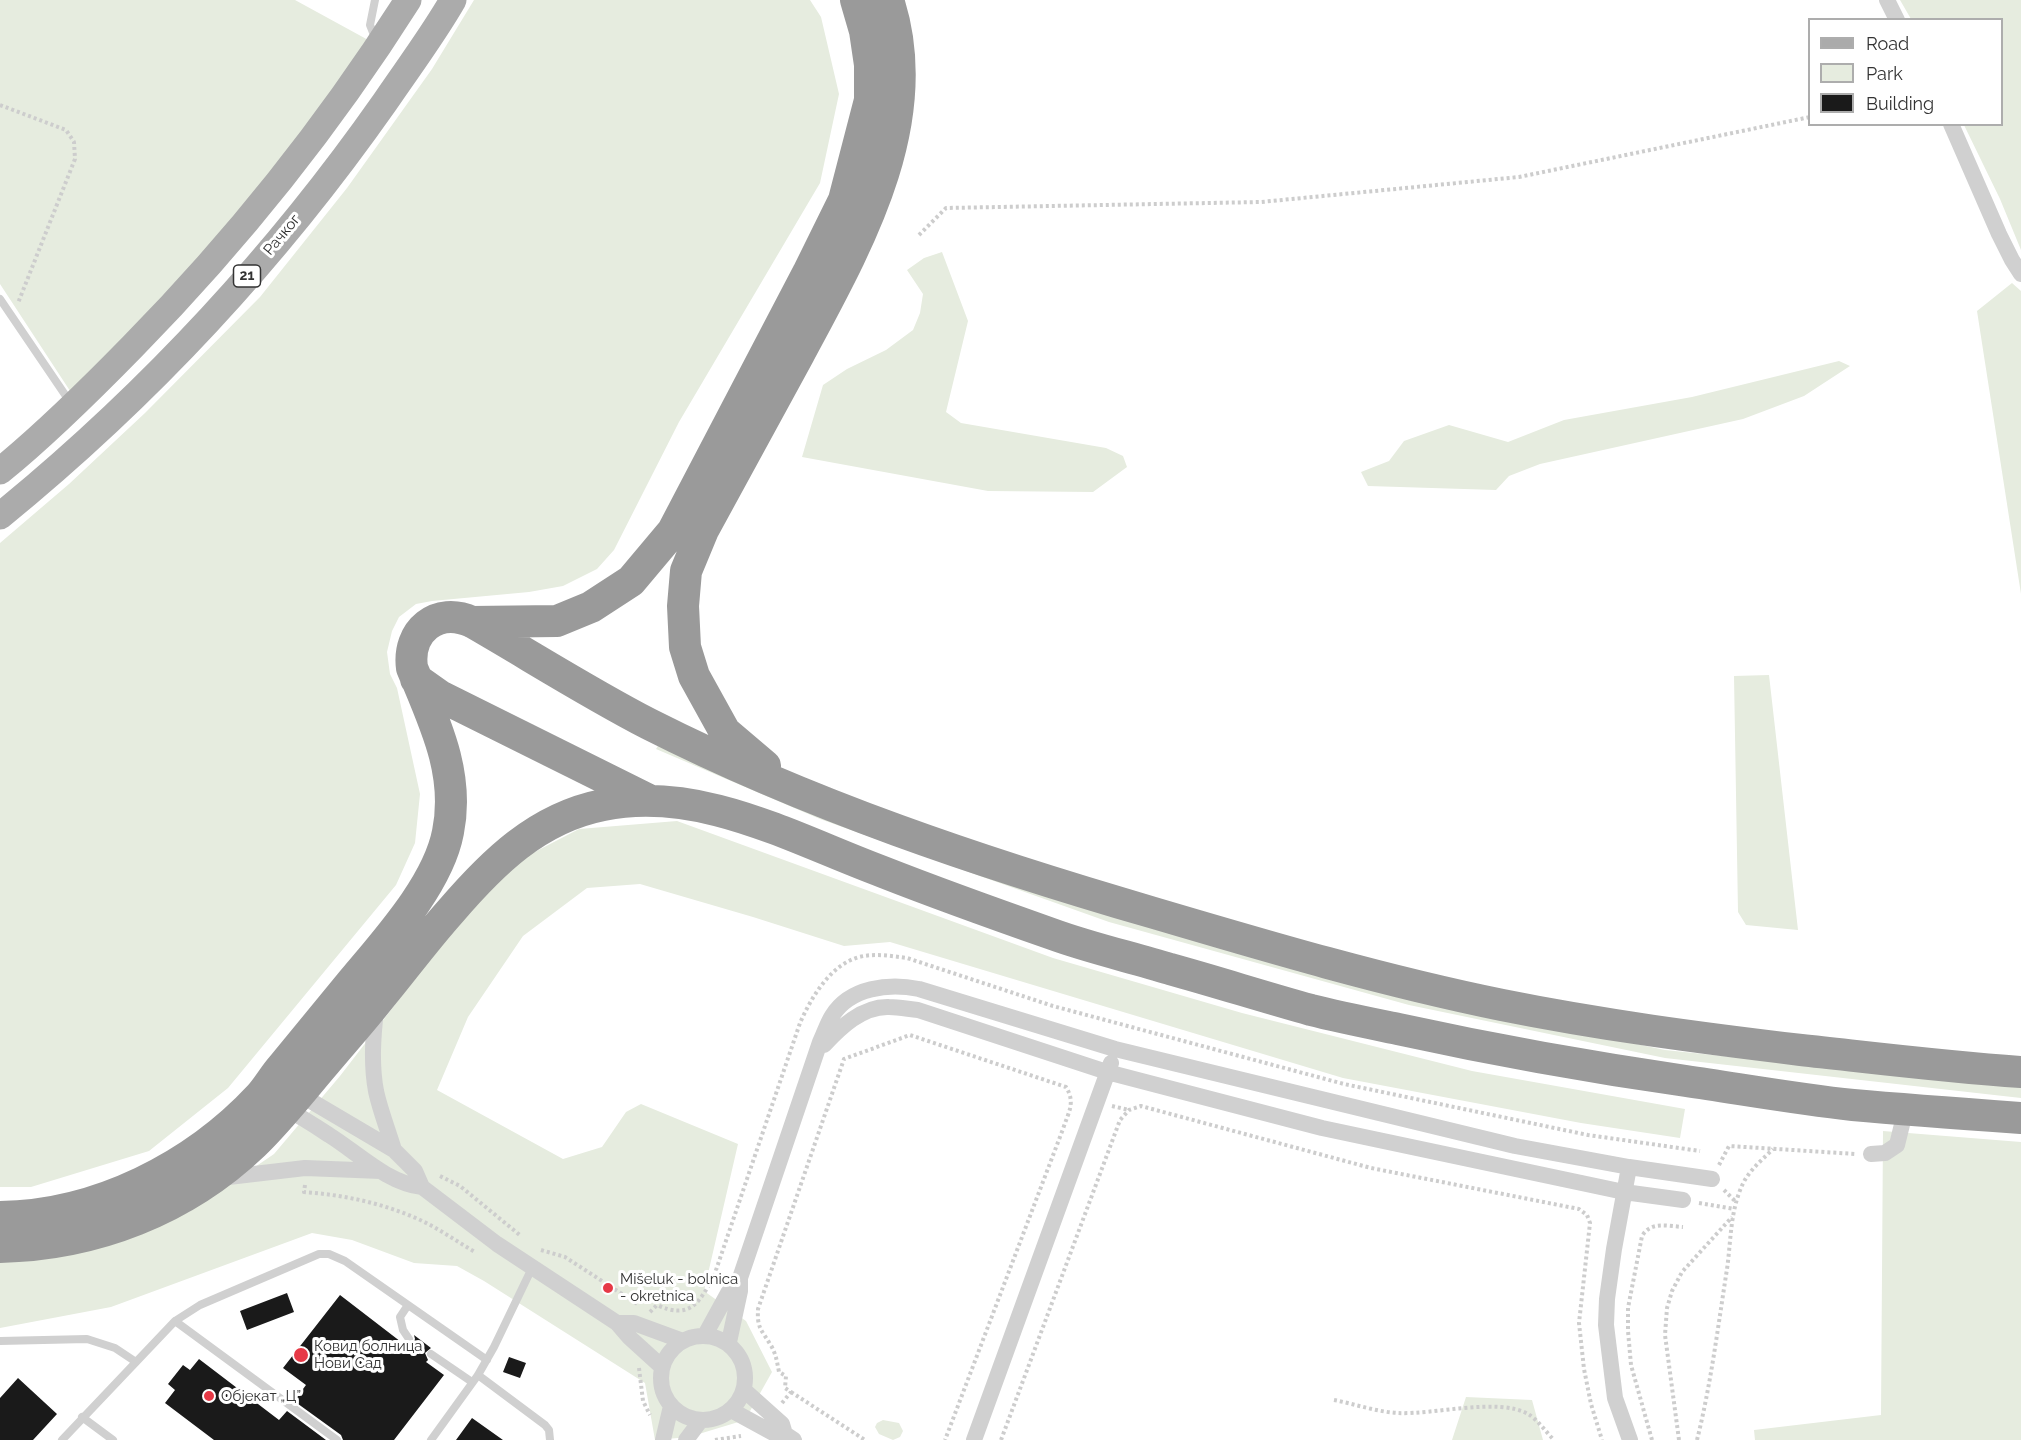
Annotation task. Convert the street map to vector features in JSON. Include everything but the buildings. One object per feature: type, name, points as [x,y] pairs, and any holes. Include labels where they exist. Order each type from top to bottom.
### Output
[{"type":"highway","points":[[472,622],[557,621],[591,607],[631,581],[673,531],[844,200],[870,100],[870,65],[867,43],[856,0]]},
{"type":"highway","points":[[800,791],[766,768],[726,732],[706,700],[694,676],[685,646],[683,606],[685,582],[703,530],[854,249],[875,199],[896,121],[900,88],[895,25],[888,0]]},
{"type":"highway","points":[[0,1247],[61,1242],[112,1230],[180,1200],[213,1178],[252,1146],[280,1094],[428,883],[439,862],[451,817],[451,780],[439,734],[416,679],[410,657],[414,640],[419,632],[435,620],[445,617],[455,617],[472,622],[648,723],[743,768],[916,837],[1048,882],[1352,971],[1500,1005],[1682,1036],[1956,1068],[2021,1072]]},
{"type":"highway","points":[[416,679],[448,700],[651,800]]},
{"type":"highway","points":[[0,1217],[27,1216],[66,1210],[112,1196],[184,1158],[280,1094],[377,1002],[411,957],[471,888],[496,861],[523,840],[544,826],[583,810],[603,804],[651,800],[705,807],[740,816],[880,872],[1058,936],[1313,1010],[1462,1043],[1582,1066],[1850,1104],[2021,1118]]},
{"type":"main road","name":"21","points":[[0,471],[72,405],[164,315],[250,219],[295,162],[408,0]]},
{"type":"main road","name":"Рачког","points":[[0,516],[50,475],[129,401],[182,347],[264,256],[325,183],[369,124],[453,0]]},
{"type":"street","points":[[1887,0],[1897,18]]},
{"type":"street","points":[[1952,126],[1999,234],[2021,274]]},
{"type":"street","points":[[729,1342],[740,1291],[740,1278],[817,1052],[832,1015],[845,1002],[873,988],[902,986],[1115,1049],[1515,1146],[1629,1167],[1712,1179]]},
{"type":"street","points":[[377,1002],[373,1040],[374,1075],[376,1092],[394,1150]]},
{"type":"street","points":[[817,1052],[841,1027],[865,1012],[886,1006],[918,1010],[1107,1072],[1322,1128],[1624,1192],[1683,1200]]},
{"type":"street","points":[[974,1440],[1115,1049]]},
{"type":"street","points":[[280,1094],[394,1150],[415,1171],[422,1187]]},
{"type":"street","points":[[280,1094],[329,1134],[381,1171],[408,1185],[422,1187],[532,1268],[617,1323],[629,1337],[662,1366]]},
{"type":"street","points":[[1872,1154],[1886,1153],[1897,1145],[1906,1108]]},
{"type":"street","points":[[1629,1167],[1607,1299],[1606,1325],[1615,1398],[1630,1440]]},
{"type":"street","points":[[213,1178],[232,1178],[281,1169],[305,1168],[381,1171]]},
{"type":"street","points":[[705,1335],[728,1293],[740,1278]]},
{"type":"street","points":[[617,1323],[634,1323],[683,1341]]},
{"type":"street","points":[[705,1335],[729,1342],[741,1358],[745,1368],[744,1390],[739,1401],[730,1410],[711,1419],[701,1420],[690,1418],[671,1406],[664,1394],[661,1381],[662,1366],[674,1347],[683,1341],[705,1335]]},
{"type":"street","points":[[744,1390],[782,1424],[789,1437]]},
{"type":"street","points":[[663,1440],[671,1406]]},
{"type":"street","points":[[730,1410],[775,1434],[789,1437]]},
{"type":"street","points":[[686,1440],[701,1420]]},
{"type":"lane","points":[[375,0],[370,25],[378,46]]},
{"type":"lane","points":[[0,298],[72,405]]},
{"type":"lane","points":[[62,1440],[175,1321],[200,1305],[319,1254],[329,1254],[345,1261],[487,1360]]},
{"type":"lane","points":[[431,1440],[487,1360],[532,1268]]},
{"type":"lane","points":[[408,1305],[400,1317],[403,1330],[409,1339]]},
{"type":"lane","points":[[175,1321],[337,1440]]},
{"type":"lane","points":[[0,1341],[87,1339],[115,1348],[136,1362]]},
{"type":"lane","points":[[431,1354],[475,1378],[545,1425],[549,1430],[550,1440]]},
{"type":"lane","points":[[82,1417],[114,1440]]},
{"type":"path","points":[[0,105],[66,130],[74,142],[75,159],[13,316]]},
{"type":"path","points":[[919,235],[946,208],[1262,202],[1519,177],[1808,117]]},
{"type":"path","points":[[533,1246],[565,1257],[650,1312],[657,1305],[668,1310],[691,1308],[701,1300],[714,1276],[800,1023],[809,1004],[828,977],[849,962],[859,957],[884,954],[907,958],[1053,1006],[1344,1084],[1588,1135],[1700,1151]]},
{"type":"path","points":[[786,1376],[779,1372],[771,1345],[760,1331],[757,1323],[758,1310],[844,1059],[910,1035],[1066,1087],[1072,1096],[1072,1103],[1066,1121],[945,1440]]},
{"type":"path","points":[[1001,1440],[1120,1120],[1129,1110],[1141,1106],[1371,1168],[1579,1209],[1587,1215],[1590,1223],[1579,1323],[1584,1370],[1602,1440]]},
{"type":"path","points":[[1712,1179],[1729,1146],[1849,1155],[1872,1154]]},
{"type":"path","points":[[1698,1440],[1708,1389],[1732,1216],[1741,1187],[1748,1174],[1773,1149]]},
{"type":"path","points":[[304,1192],[305,1168]]},
{"type":"path","points":[[435,1172],[460,1186],[524,1238]]},
{"type":"path","points":[[1683,1200],[1734,1209]]},
{"type":"path","points":[[1679,1440],[1665,1335],[1666,1308],[1682,1272],[1732,1216]]},
{"type":"path","points":[[1652,1440],[1631,1365],[1628,1308],[1642,1236],[1645,1231],[1649,1226],[1657,1225],[1683,1227]]},
{"type":"path","points":[[791,1392],[866,1440]]},
{"type":"path","points":[[1334,1400],[1396,1413],[1429,1413],[1491,1406],[1510,1408],[1528,1414],[1554,1440]]},
{"type":"path","points":[[715,1440],[744,1436],[749,1438]]},
{"type":"green space","points":[[0,0],[295,0],[370,41],[301,159],[74,397],[0,284]]},
{"type":"green space","points":[[474,0],[810,0],[821,17],[839,94],[820,183],[679,422],[614,550],[597,569],[563,586],[529,592],[416,604],[399,617],[392,631],[387,652],[390,674],[397,688],[420,794],[415,843],[396,885],[228,1088],[149,1151],[31,1187],[0,1187],[0,543],[69,484],[145,413],[260,297],[347,188],[432,69]]},
{"type":"green space","points":[[1900,0],[2021,0],[2021,250],[2000,199],[1964,126],[2003,126],[2003,18],[1910,18]]},
{"type":"green space","points":[[942,252],[968,321],[946,412],[961,423],[1106,448],[1123,456],[1127,467],[1093,492],[988,491],[802,457],[823,385],[847,369],[886,350],[913,330],[920,313],[923,294],[907,270],[924,258]]},
{"type":"green space","points":[[2012,283],[2021,291],[2021,594],[1977,311]]},
{"type":"green space","points":[[1839,361],[1850,366],[1804,396],[1743,419],[1540,464],[1509,476],[1496,490],[1368,486],[1361,472],[1389,461],[1404,441],[1449,425],[1508,442],[1564,420],[1692,397]]},
{"type":"green space","points":[[1769,675],[1798,930],[1746,925],[1738,912],[1734,676]]},
{"type":"green space","points":[[661,741],[1411,996],[1665,1050],[2021,1087],[2021,1098],[1665,1058],[1409,1005],[1109,922],[820,819],[656,749]]},
{"type":"green space","points":[[677,821],[1053,958],[1242,1013],[1472,1071],[1685,1109],[1680,1138],[1581,1123],[1343,1078],[890,942],[844,946],[640,884],[587,888],[523,936],[468,1017],[437,1090],[563,1159],[602,1147],[626,1112],[641,1104],[738,1144],[704,1291],[746,1321],[772,1372],[745,1420],[689,1437],[655,1440],[645,1383],[484,1281],[457,1266],[414,1263],[352,1240],[312,1233],[111,1307],[0,1328],[0,1259],[64,1256],[189,1212],[274,1154],[340,1076],[471,906],[525,857],[579,829]]},
{"type":"green space","points":[[1883,1131],[2021,1142],[2021,1440],[1755,1440],[1754,1430],[1881,1415]]},
{"type":"green space","points":[[1466,1397],[1532,1400],[1543,1440],[1452,1440]]},
{"type":"green space","points":[[883,1420],[899,1423],[903,1431],[900,1437],[893,1440],[879,1434],[875,1427]]},
{"type":"place","name":"Mišeluk - bolnica - okretnica","points":[[608,1288]]},
{"type":"place","name":"Ковид болница Нови Сад","points":[[301,1355]]},
{"type":"place","name":"Објекат „Ц”","points":[[209,1396]]}]
